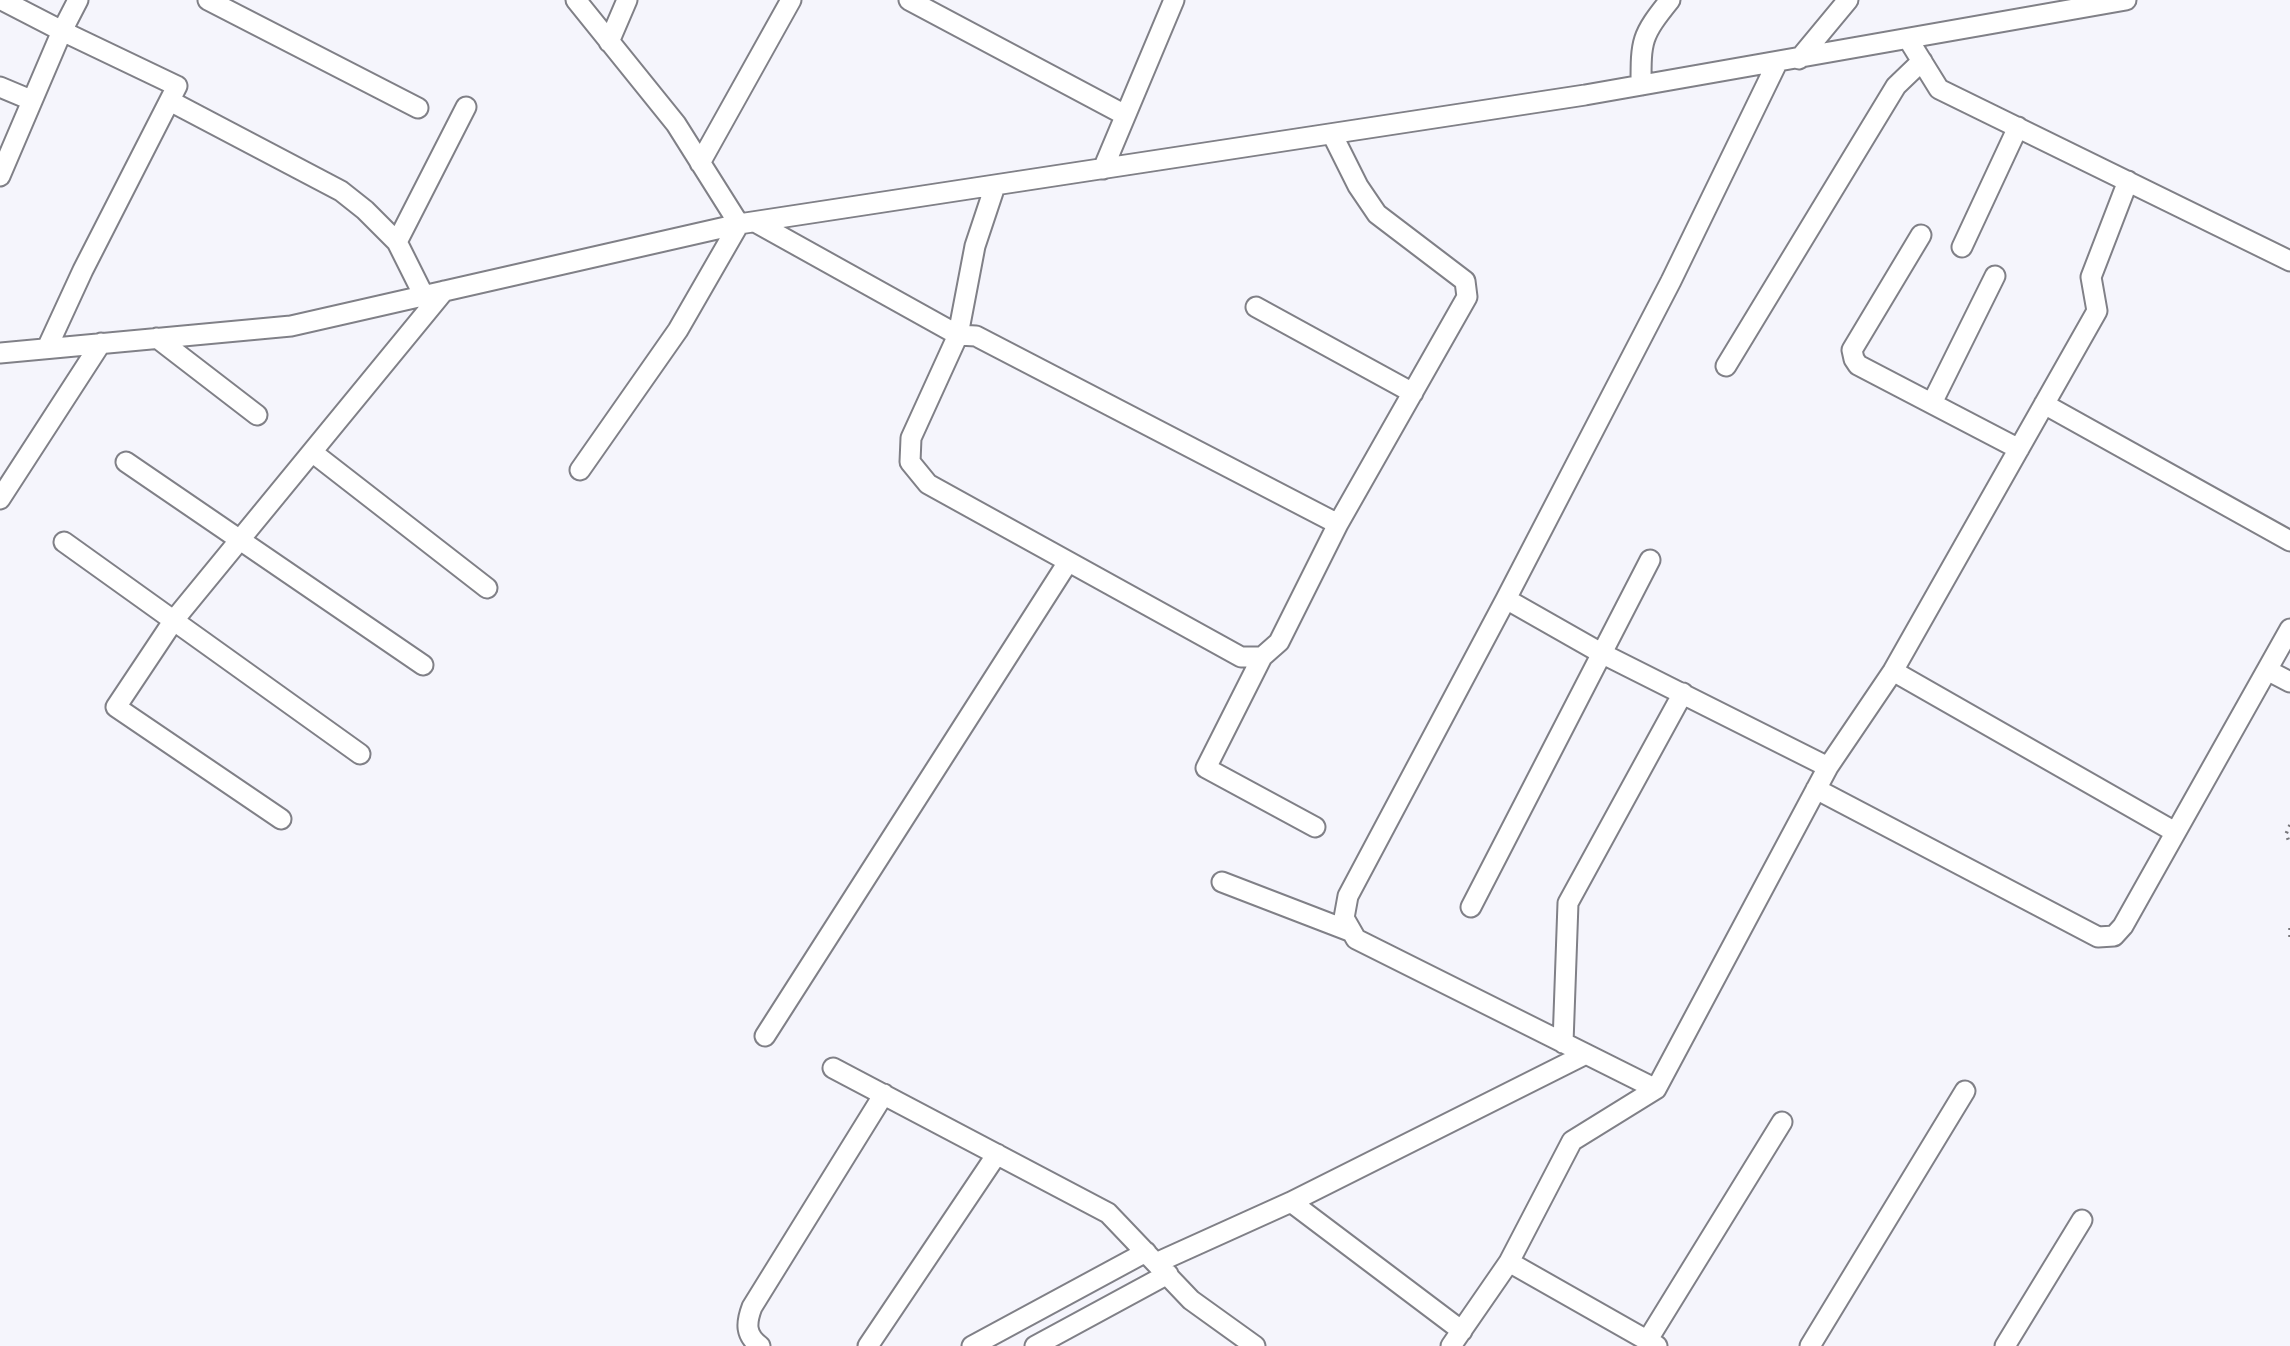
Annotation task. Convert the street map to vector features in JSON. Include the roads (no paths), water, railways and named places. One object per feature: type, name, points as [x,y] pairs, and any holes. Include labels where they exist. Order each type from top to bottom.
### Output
[{"type":"street","points":[[2,0],[177,86],[83,270],[47,348]]},
{"type":"street","points":[[0,176],[31,100],[78,0]]},
{"type":"street","points":[[208,0],[418,108]]},
{"type":"street","points":[[576,0],[676,124],[700,163],[747,223],[958,335],[976,336],[1338,524]]},
{"type":"street","points":[[609,42],[627,0]]},
{"type":"street","points":[[700,163],[791,0]]},
{"type":"street","points":[[909,0],[1125,115]]},
{"type":"street","points":[[1102,169],[1174,0]]},
{"type":"street","points":[[1641,85],[1641,46],[1656,18],[1670,0]]},
{"type":"street","points":[[1799,59],[1848,0]]},
{"type":"street","points":[[0,353],[291,326],[747,223],[1641,85],[1777,63],[2100,2],[2126,0]]},
{"type":"street","points":[[1908,39],[1940,89],[2290,261]]},
{"type":"street","points":[[1726,366],[1896,86],[1922,61]]},
{"type":"street","points":[[1656,1089],[1356,939],[1344,918],[1348,896],[1671,281],[1777,63]]},
{"type":"street","points":[[0,87],[31,100]]},
{"type":"street","points":[[170,101],[341,191],[365,210],[397,242],[424,296]]},
{"type":"street","points":[[397,242],[466,107]]},
{"type":"street","points":[[1962,247],[2018,127]]},
{"type":"street","points":[[1315,827],[1206,768],[1262,657],[1279,642],[1338,524],[1467,297],[1465,281],[1377,214],[1358,186],[1332,134]]},
{"type":"street","points":[[1291,1202],[1456,1338],[1509,1262],[1572,1141],[1656,1089],[1828,767],[1893,671],[2097,311],[2091,277],[2128,181]]},
{"type":"street","points":[[995,186],[975,246],[958,335],[911,438],[910,462],[928,484],[1068,562],[1241,657],[1262,657]]},
{"type":"street","points":[[580,470],[678,330],[747,223]]},
{"type":"street","points":[[1922,235],[1852,350],[1854,359],[1858,365],[2019,449]]},
{"type":"street","points":[[1931,403],[1995,276]]},
{"type":"street","points":[[281,819],[116,707],[174,620],[444,291]]},
{"type":"street","points":[[1256,307],[1413,393]]},
{"type":"street","points":[[157,338],[257,415]]},
{"type":"street","points":[[0,499],[101,343]]},
{"type":"street","points":[[2044,404],[2290,541]]},
{"type":"street","points":[[312,452],[487,588]]},
{"type":"street","points":[[126,462],[423,665]]},
{"type":"street","points":[[64,542],[360,754]]},
{"type":"street","points":[[1471,907],[1650,560]]},
{"type":"street","points":[[765,1036],[1068,562]]},
{"type":"street","points":[[1506,599],[1601,653],[1828,767]]},
{"type":"street","points":[[1816,789],[2098,937],[2114,936],[2123,926],[2290,629]]},
{"type":"street","points":[[2267,670],[2290,682]]},
{"type":"street","points":[[1893,671],[2175,832]]},
{"type":"street","points":[[1563,1043],[1568,903],[1683,693]]},
{"type":"street","points":[[1222,882],[1352,932]]},
{"type":"street","points":[[972,1346],[1291,1202],[1586,1054]]},
{"type":"street","points":[[834,1068],[1108,1213],[1191,1300],[1255,1346]]},
{"type":"street","points":[[1810,1346],[1965,1091]]},
{"type":"street","points":[[760,1346],[753,1341],[746,1324],[752,1307],[884,1094]]},
{"type":"street","points":[[1509,1262],[1652,1343],[1782,1122]]},
{"type":"street","points":[[868,1346],[997,1154]]},
{"type":"street","points":[[2005,1346],[2082,1220]]},
{"type":"street","points":[[1035,1346],[1156,1263]]}]
